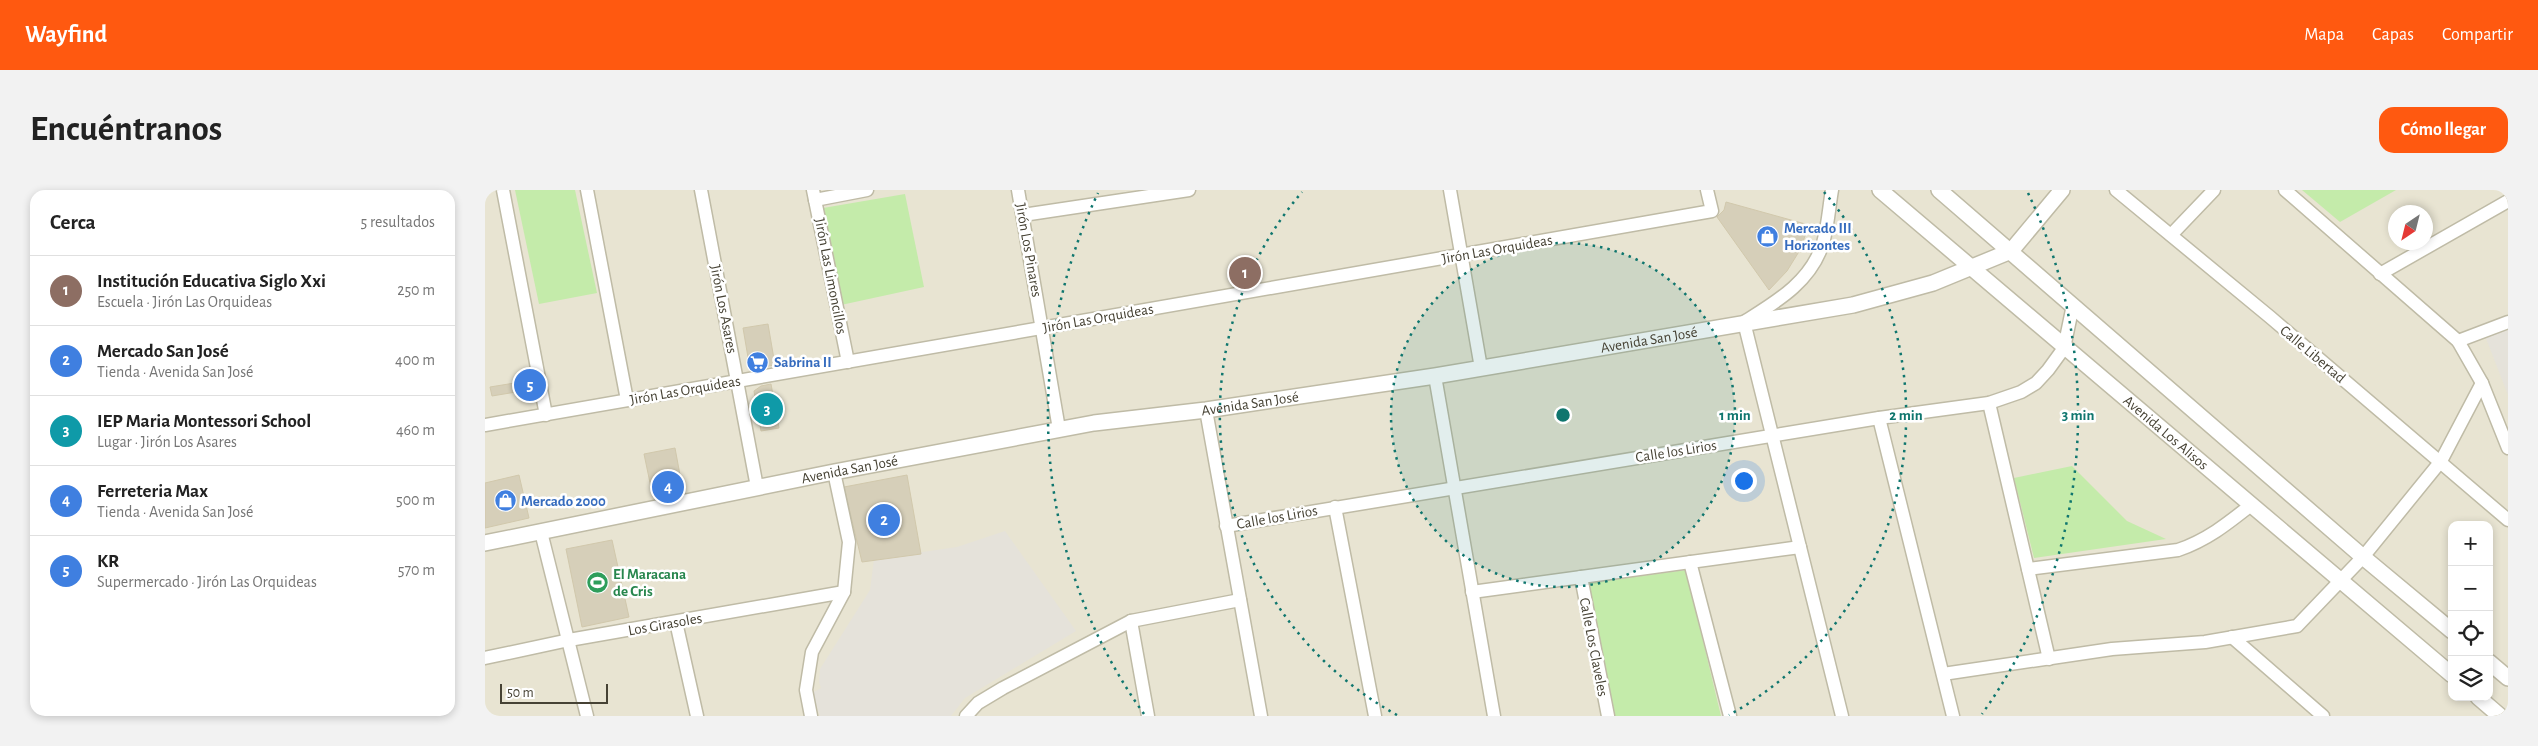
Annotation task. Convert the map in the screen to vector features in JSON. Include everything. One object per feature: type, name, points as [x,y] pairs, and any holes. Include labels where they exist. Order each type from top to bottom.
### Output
[{"type":"street","points":[[503,190],[546,415]]},
{"type":"street","points":[[587,190],[627,400]]},
{"type":"street","name":"Jirón Los Asares","points":[[701,190],[757,487]]},
{"type":"street","points":[[814,195],[867,190]]},
{"type":"street","name":"Jirón Los Pinares","points":[[1018,190],[1059,429]]},
{"type":"street","points":[[1023,215],[1131,194],[1189,190]]},
{"type":"street","points":[[1450,190],[1481,368]]},
{"type":"street","name":"Jirón Las Orquideas","points":[[485,425],[1712,211],[1707,190]]},
{"type":"street","points":[[1832,190],[1823,243],[1809,272],[1785,296],[1744,322],[1842,716]]},
{"type":"street","name":"Avenida Los Alisos","points":[[1880,190],[2064,348],[2448,672]]},
{"type":"street","points":[[1939,190],[2363,557],[2448,628]]},
{"type":"street","points":[[2011,251],[2062,190]]},
{"type":"street","name":"Calle Libertad","points":[[2116,190],[2441,461],[2508,520]]},
{"type":"street","points":[[2171,235],[2214,190]]},
{"type":"street","points":[[2285,190],[2458,341],[2482,383],[2508,448]]},
{"type":"street","name":"Jirón Las Limoncillos","points":[[814,195],[848,362]]},
{"type":"street","points":[[2380,274],[2508,201]]},
{"type":"street","name":"Avenida San José","points":[[485,543],[757,487],[1059,429],[1206,410],[1435,376],[1853,305],[1908,291],[2011,251]]},
{"type":"street","name":"Calle los Lirios","points":[[1227,526],[1772,435],[1989,403],[2021,392],[2036,384],[2064,348],[2073,306]]},
{"type":"street","points":[[2458,341],[2508,322]]},
{"type":"street","points":[[1435,376],[1494,716]]},
{"type":"street","points":[[1943,674],[2112,649],[2205,642],[2297,626],[2363,557],[2441,461],[2482,383]]},
{"type":"street","points":[[1989,403],[2049,658]]},
{"type":"street","points":[[1206,410],[1261,716]]},
{"type":"street","points":[[1879,418],[1953,716]]},
{"type":"street","points":[[811,716],[806,690],[812,652],[845,592],[849,542],[834,472]]},
{"type":"street","points":[[2028,569],[2178,550],[2198,543],[2219,532],[2251,505]]},
{"type":"street","points":[[1335,507],[1375,716]]},
{"type":"street","points":[[541,532],[587,716]]},
{"type":"street","points":[[1472,592],[1800,547]]},
{"type":"street","points":[[1690,562],[1730,716]]},
{"type":"street","name":"Calle Los Claveles","points":[[1581,577],[1608,716]]},
{"type":"street","name":"Los Girasoles","points":[[485,658],[569,640],[845,592]]},
{"type":"street","points":[[966,716],[978,703],[1003,688],[1131,621],[1240,600]]},
{"type":"street","points":[[1131,621],[1148,716]]},
{"type":"street","points":[[676,622],[697,716]]},
{"type":"street","points":[[2232,637],[2319,715]]},
{"type":"street","points":[[2493,665],[2508,678]]},
{"type":"street","points":[[2483,701],[2500,716]]},
{"type":"shaded area","points":[[485,190],[2508,190],[2508,716],[485,716]]},
{"type":"shaded area","points":[[2508,327],[2508,395],[2485,336]]},
{"type":"shaded area","points":[[1005,531],[1076,631],[965,698],[951,716],[820,716],[812,693],[821,688],[819,682],[820,669],[870,590],[874,559],[957,547]]},
{"type":"green space","points":[[515,190],[575,190],[597,293],[539,304]]},
{"type":"green space","points":[[2302,190],[2396,190],[2340,222]]},
{"type":"green space","points":[[905,194],[924,287],[841,305],[823,208]]},
{"type":"green space","points":[[2072,466],[2127,521],[2166,539],[2034,558],[2014,478]]},
{"type":"green space","points":[[1686,570],[1721,716],[1614,716],[1588,583]]},
{"type":"building","name":"Mercado III Horizontes","points":[[1726,202],[1809,225],[1800,250],[1787,271],[1769,290],[1717,217],[1724,210]]},
{"type":"building","points":[[768,324],[775,365],[750,369],[743,328]]},
{"type":"building","points":[[533,380],[534,389],[492,396],[490,387]]},
{"type":"building","points":[[771,384],[779,428],[761,431],[754,391],[761,386]]},
{"type":"building","points":[[675,448],[683,491],[653,497],[644,454]]},
{"type":"building","name":"Mercado 2000","points":[[519,475],[529,518],[485,528],[485,483]]},
{"type":"building","points":[[907,475],[921,554],[862,562],[844,487]]},
{"type":"building","name":"El Maracana de Cris","points":[[612,540],[629,617],[582,627],[566,549]]},
{"type":"place","name":"Mercado III Horizontes","points":[[1768,237]]},
{"type":"place","name":"Institución Educativa Siglo Xxi","points":[[1245,273]]},
{"type":"place","name":"Sabrina II","points":[[758,362]]},
{"type":"place","name":"KR","points":[[530,385]]},
{"type":"place","name":"IEP Maria Montessori School","points":[[767,409]]},
{"type":"place","name":"Ferreteria Max","points":[[668,487]]},
{"type":"place","name":"Mercado 2000","points":[[505,501]]},
{"type":"place","name":"Mercado San José","points":[[884,520]]},
{"type":"place","name":"El Maracana de Cris","points":[[597,583]]}]
